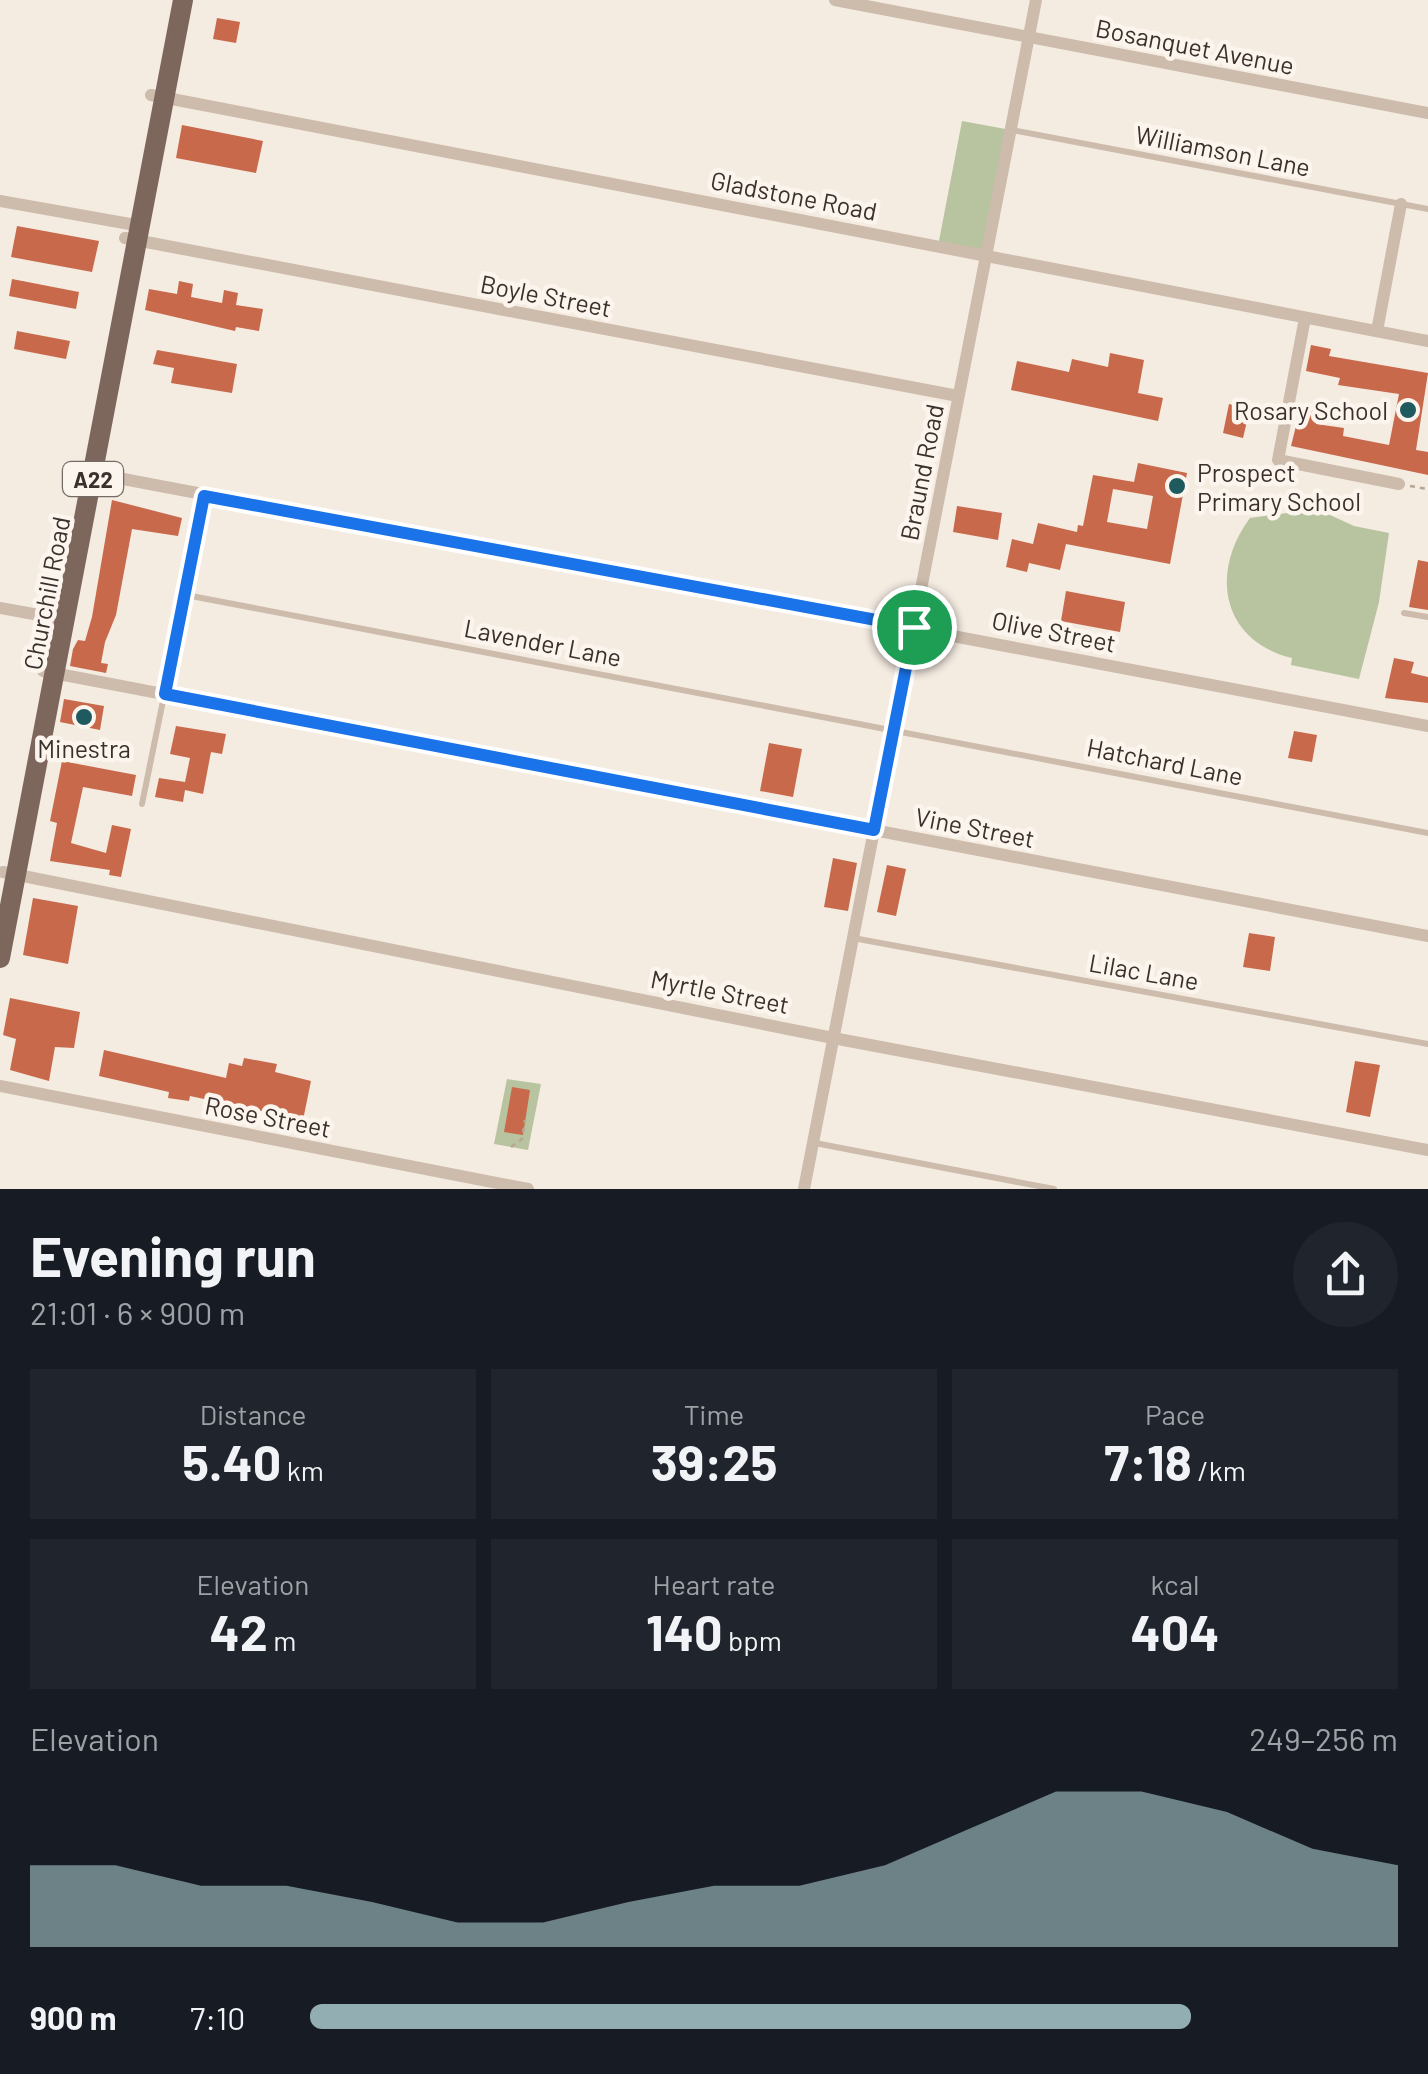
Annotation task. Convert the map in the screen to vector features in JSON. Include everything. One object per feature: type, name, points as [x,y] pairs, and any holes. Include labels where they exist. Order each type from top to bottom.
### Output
[{"type":"main road","name":"Churchill Road","points":[[0,958],[7,879],[133,232],[158,96],[170,0]]},
{"type":"main road","name":"Churchill Road","points":[[158,96],[183,0]]},
{"type":"street","name":"Bosanquet Avenue","points":[[836,0],[1428,114]]},
{"type":"street","name":"Braund Road","points":[[804,1189],[1036,0]]},
{"type":"street","name":"Gladstone Road","points":[[158,96],[1428,341]]},
{"type":"street","name":"Boyle Street","points":[[0,201],[133,232],[958,396]]},
{"type":"street","points":[[1376,331],[1401,204]]},
{"type":"street","points":[[1306,318],[1278,460],[1399,484]]},
{"type":"street","name":"Olive Street","points":[[88,472],[1428,726]]},
{"type":"street","points":[[165,694],[204,496]]},
{"type":"street","points":[[0,608],[60,619]]},
{"type":"street","name":"Vine Street","points":[[49,673],[1428,936]]},
{"type":"street","name":"Myrtle Street","points":[[7,879],[1428,1150]]},
{"type":"street","name":"Rose Street","points":[[0,1086],[508,1178],[528,1189]]},
{"type":"lane","name":"Williamson Lane","points":[[1011,130],[1428,209]]},
{"type":"lane","name":"Lavender Lane","points":[[184,595],[894,728]]},
{"type":"lane","points":[[1404,612],[1428,617]]},
{"type":"lane","points":[[142,804],[165,694]]},
{"type":"lane","name":"Hatchard Lane","points":[[894,728],[1428,834]]},
{"type":"lane","name":"Lilac Lane","points":[[852,938],[1428,1044]]},
{"type":"lane","points":[[813,1142],[1054,1189]]},
{"type":"path","points":[[1399,484],[1428,489]]},
{"type":"path","points":[[510,1147],[522,1138],[525,1120]]},
{"type":"green space","points":[[962,121],[1011,130],[986,255],[938,246]]},
{"type":"green space","points":[[1317,509],[1354,526],[1389,533],[1379,602],[1359,679],[1291,665],[1292,658],[1250,637],[1229,602],[1229,561],[1250,518]]},
{"type":"green space","points":[[507,1079],[541,1084],[528,1150],[494,1144]]},
{"type":"building","points":[[217,18],[240,22],[236,43],[213,39]]},
{"type":"building","points":[[182,125],[263,141],[256,173],[176,158]]},
{"type":"building","points":[[17,226],[99,241],[92,272],[11,257]]},
{"type":"building","points":[[12,279],[79,292],[76,309],[9,296]]},
{"type":"building","points":[[179,281],[193,284],[191,297],[222,303],[224,290],[238,293],[236,305],[263,309],[259,331],[236,327],[235,331],[145,310],[149,289],[177,294]]},
{"type":"building","points":[[17,331],[70,341],[66,359],[14,349]]},
{"type":"building","points":[[1311,345],[1331,349],[1329,356],[1428,373],[1416,450],[1428,452],[1428,475],[1291,446],[1301,406],[1305,405],[1316,407],[1316,424],[1344,428],[1343,436],[1389,445],[1399,394],[1338,385],[1340,378],[1306,371]]},
{"type":"building","points":[[157,350],[237,364],[232,393],[171,383],[174,368],[153,364]]},
{"type":"building","points":[[1110,353],[1144,360],[1138,393],[1163,398],[1158,421],[1011,390],[1017,361],[1069,372],[1072,359],[1108,367]]},
{"type":"building","points":[[1229,404],[1250,409],[1243,438],[1223,433]]},
{"type":"building","points":[[1138,463],[1187,473],[1170,564],[1066,544],[1060,570],[1029,563],[1027,572],[1006,567],[1012,539],[1033,544],[1038,523],[1077,532],[1078,525],[1083,526],[1093,475],[1134,482]],"holes":[[[1113,489],[1153,496],[1147,529],[1107,522]]]},
{"type":"building","points":[[112,500],[182,518],[178,536],[132,529],[116,615],[101,663],[108,664],[106,673],[70,666],[73,649],[78,640],[85,641],[92,617]]},
{"type":"building","points":[[957,506],[1002,513],[998,540],[953,532]]},
{"type":"building","points":[[1418,560],[1428,562],[1428,610],[1409,607]]},
{"type":"building","points":[[1066,591],[1125,602],[1120,632],[1061,621]]},
{"type":"building","points":[[1394,658],[1414,662],[1411,673],[1428,677],[1428,703],[1385,698]]},
{"type":"building","points":[[64,699],[104,706],[100,730],[60,722]]},
{"type":"building","points":[[176,726],[226,734],[222,754],[211,752],[203,794],[185,790],[183,802],[155,797],[159,778],[185,782],[190,758],[170,754]]},
{"type":"building","points":[[1294,731],[1317,735],[1312,762],[1288,758]]},
{"type":"building","points":[[769,743],[802,749],[793,797],[760,791]]},
{"type":"building","points":[[62,761],[136,775],[132,796],[83,787],[71,843],[106,853],[112,825],[131,829],[121,877],[109,875],[110,870],[50,861],[57,823],[50,821]]},
{"type":"building","points":[[833,858],[857,863],[848,911],[824,907]]},
{"type":"building","points":[[887,865],[906,869],[896,916],[877,912]]},
{"type":"building","points":[[33,898],[78,906],[68,964],[23,955]]},
{"type":"building","points":[[1249,933],[1275,937],[1270,971],[1243,967]]},
{"type":"building","points":[[10,998],[80,1012],[74,1048],[55,1047],[49,1081],[10,1070],[16,1039],[3,1035]]},
{"type":"building","points":[[104,1050],[226,1078],[229,1063],[242,1066],[244,1058],[277,1064],[275,1072],[311,1081],[303,1120],[190,1096],[189,1101],[168,1098],[169,1092],[99,1076]]},
{"type":"building","points":[[1355,1061],[1380,1065],[1370,1117],[1346,1112]]},
{"type":"building","points":[[512,1087],[530,1090],[523,1135],[504,1132]]},
{"type":"place","name":"Rosary School","points":[[1408,410]]},
{"type":"place","name":"Prospect Primary School","points":[[1177,486]]},
{"type":"place","name":"Minestra","points":[[84,717]]},
{"type":"route","points":[[204,496],[914,627],[874,830],[165,694],[204,496]]}]
